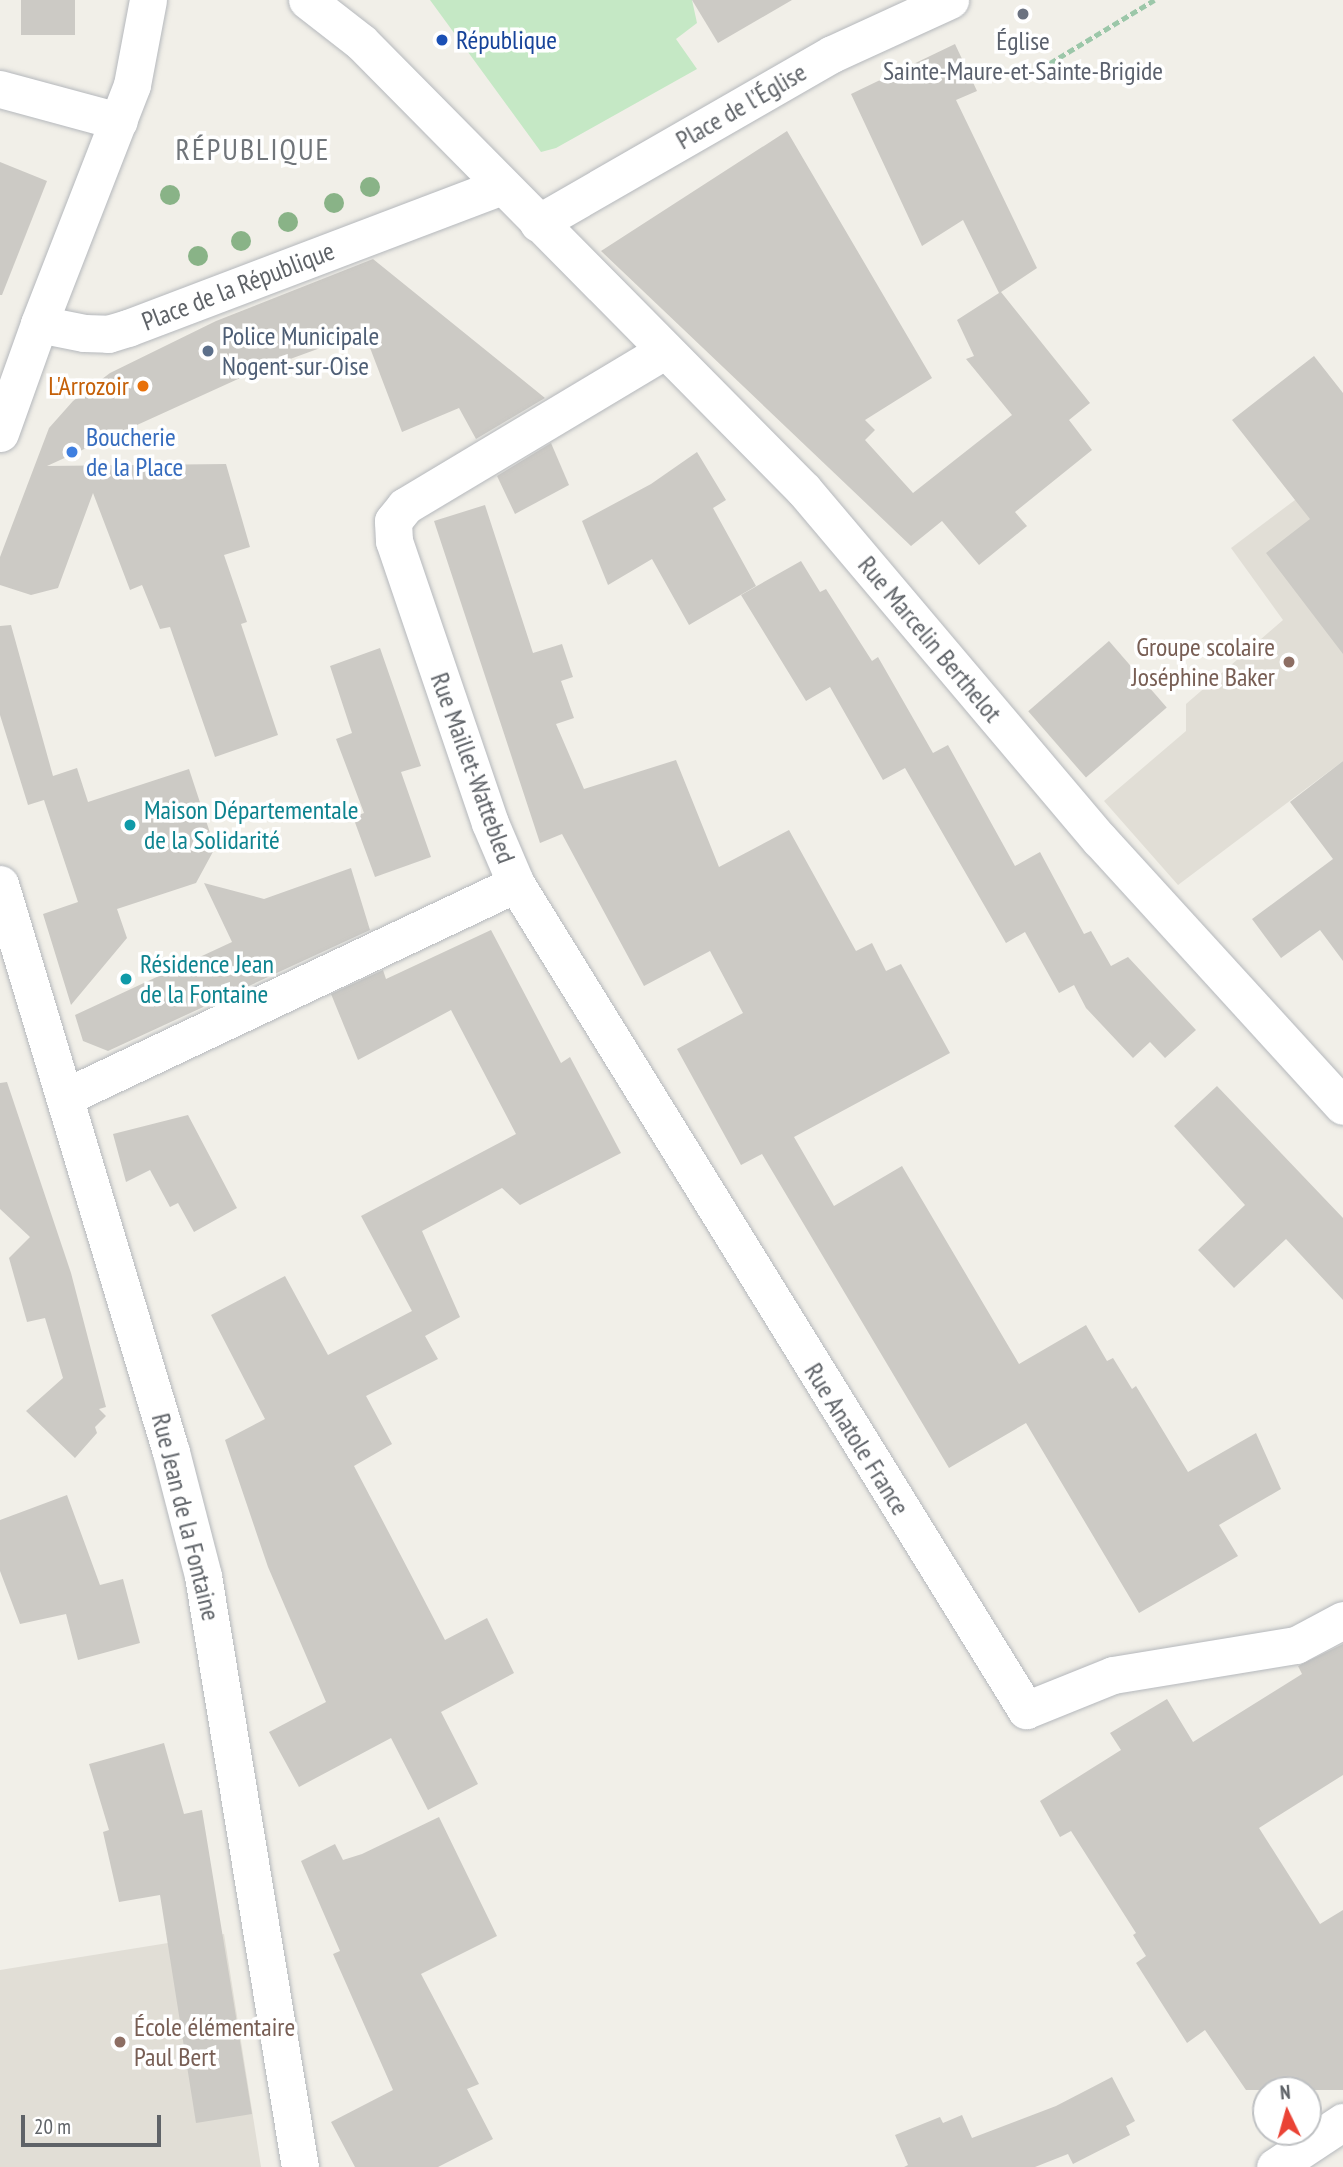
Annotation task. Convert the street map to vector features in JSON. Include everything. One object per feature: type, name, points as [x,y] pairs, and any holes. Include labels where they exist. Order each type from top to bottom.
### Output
[{"type":"street","points":[[0,433],[39,324],[119,121],[138,61],[148,0]]},
{"type":"street","name":"Place de l'Église","points":[[538,223],[832,54],[950,0]]},
{"type":"street","points":[[321,3],[502,186]]},
{"type":"street","points":[[0,89],[119,121]]},
{"type":"street","name":"Rue Marcelin Berthelot","points":[[502,186],[804,490],[1100,840],[1343,1106]]},
{"type":"street","name":"Place de la République","points":[[39,324],[84,333],[108,334],[502,186]]},
{"type":"street","name":"Rue Maillet-Wattebled","points":[[65,1097],[516,884],[490,822],[411,592],[394,541],[393,521],[405,506],[664,351]]},
{"type":"street","name":"Rue Jean de la Fontaine","points":[[0,884],[171,1452],[206,1587],[300,2167]]},
{"type":"street","name":"Rue Anatole France","points":[[516,884],[1026,1710],[1113,1675],[1296,1645],[1343,1620]]},
{"type":"street","points":[[1275,2167],[1343,2122]]},
{"type":"path","points":[[1032,74],[1154,0]]},
{"type":"shaded area","name":"Groupe scolaire Joséphine Baker","points":[[1343,464],[1343,761],[1178,885],[1104,801],[1186,731],[1186,704],[1283,620],[1231,548]]},
{"type":"shaded area","name":"École élémentaire Paul Bert","points":[[224,1934],[261,2167],[0,2167],[0,1970]]},
{"type":"green space","points":[[430,0],[692,0],[697,23],[676,39],[697,69],[556,148],[541,152]]},
{"type":"building","points":[[21,0],[75,0],[75,35],[21,35]]},
{"type":"building","points":[[692,0],[792,0],[718,43]]},
{"type":"building","points":[[955,44],[977,91],[956,100],[1037,268],[1001,292],[1090,403],[1069,420],[1092,450],[1015,512],[1027,526],[979,565],[942,521],[911,546],[601,251],[787,131],[932,378],[865,420],[875,430],[865,440],[913,493],[1012,415],[966,359],[974,356],[957,320],[999,293],[963,220],[922,246],[851,94]]},
{"type":"building","points":[[0,162],[47,181],[2,295],[0,295]]},
{"type":"building","points":[[373,259],[545,398],[476,439],[459,408],[402,432],[364,332],[249,374],[47,466],[226,464],[250,547],[224,555],[247,622],[241,624],[278,735],[215,757],[170,627],[160,629],[142,585],[130,590],[93,493],[58,588],[31,595],[0,585],[0,557],[49,428],[73,401],[110,373],[216,321]]},
{"type":"building","points":[[1314,356],[1343,393],[1343,654],[1266,553],[1310,519],[1232,420]]},
{"type":"building","points":[[551,443],[569,485],[515,514],[497,476]]},
{"type":"building","points":[[697,452],[726,500],[713,508],[756,586],[689,625],[652,559],[608,585],[582,521],[651,484]]},
{"type":"building","points":[[485,505],[533,653],[562,644],[573,677],[561,681],[574,718],[556,724],[584,789],[676,760],[719,867],[789,830],[856,951],[872,943],[886,971],[901,964],[950,1053],[794,1137],[834,1206],[902,1166],[1019,1364],[1086,1325],[1107,1361],[1113,1358],[1132,1389],[1136,1386],[1188,1472],[1256,1433],[1281,1489],[1219,1525],[1238,1556],[1139,1613],[1026,1423],[949,1468],[762,1154],[741,1165],[677,1049],[743,1013],[710,951],[644,986],[562,834],[540,843],[434,521]]},
{"type":"building","points":[[801,561],[820,592],[826,589],[872,661],[878,657],[933,753],[948,745],[1015,866],[1040,852],[1084,934],[1091,931],[1111,966],[1128,957],[1196,1030],[1165,1058],[1150,1042],[1133,1058],[1086,1008],[1074,985],[1059,993],[1025,932],[1006,943],[905,768],[883,780],[830,687],[806,701],[741,595]]},
{"type":"building","name":"Maison Départementale de la Solidarité","points":[[11,625],[53,776],[77,768],[88,802],[189,769],[215,848],[196,883],[117,909],[127,938],[71,1005],[43,914],[78,902],[44,800],[28,805],[0,715],[0,626]]},
{"type":"building","points":[[1109,641],[1167,707],[1086,778],[1028,711]]},
{"type":"building","points":[[380,648],[421,766],[401,772],[431,857],[375,877],[353,817],[364,813],[336,739],[352,733],[330,666]]},
{"type":"building","points":[[1343,761],[1343,961],[1320,930],[1281,958],[1252,919],[1333,859],[1290,802]]},
{"type":"building","points":[[351,868],[370,930],[108,1051],[83,1041],[75,1015],[232,942],[204,883],[264,899]]},
{"type":"building","points":[[491,930],[561,1063],[570,1057],[621,1153],[520,1205],[502,1188],[422,1231],[460,1317],[425,1336],[438,1359],[366,1396],[392,1444],[354,1466],[445,1640],[487,1618],[514,1673],[441,1712],[478,1784],[428,1810],[391,1738],[299,1787],[269,1732],[326,1702],[268,1567],[225,1440],[265,1419],[211,1315],[285,1276],[328,1355],[412,1311],[361,1216],[516,1134],[451,1010],[358,1060],[331,994],[383,970],[386,979]]},
{"type":"building","points":[[7,1082],[71,1273],[106,1407],[99,1409],[106,1416],[95,1427],[97,1433],[75,1458],[26,1411],[63,1378],[45,1318],[27,1322],[9,1258],[30,1237],[0,1209],[0,1083]]},
{"type":"building","points":[[1217,1086],[1343,1218],[1343,1300],[1286,1239],[1234,1288],[1198,1250],[1245,1205],[1174,1126]]},
{"type":"building","points":[[188,1115],[237,1208],[194,1232],[178,1203],[170,1207],[150,1170],[126,1182],[113,1134]]},
{"type":"building","points":[[67,1495],[100,1585],[123,1579],[140,1643],[78,1660],[66,1614],[20,1624],[0,1571],[0,1520]]},
{"type":"building","points":[[1343,1644],[1343,1775],[1259,1828],[1320,1924],[1343,1910],[1343,2090],[1322,2090],[1322,2076],[1252,2076],[1252,2090],[1246,2090],[1205,2030],[1187,2043],[1136,1963],[1146,1956],[1133,1935],[1136,1933],[1071,1831],[1060,1837],[1040,1801],[1121,1750],[1110,1733],[1167,1699],[1193,1742],[1302,1674],[1298,1666]]},
{"type":"building","points":[[164,1743],[184,1814],[202,1810],[252,2114],[196,2123],[160,1895],[119,1902],[103,1832],[109,1830],[89,1764]]},
{"type":"building","points":[[439,1817],[497,1936],[421,1974],[479,2084],[467,2089],[493,2139],[438,2167],[355,2167],[331,2122],[393,2090],[333,1954],[340,1951],[301,1861],[335,1844],[343,1860],[362,1854]]},
{"type":"building","points":[[1112,2077],[1135,2121],[1126,2126],[1130,2135],[1073,2164],[1068,2154],[1035,2167],[904,2167],[908,2165],[895,2135],[940,2117],[943,2123],[962,2115],[972,2138],[1056,2106]]},
{"type":"place","name":"Église Sainte-Maure-et-Sainte-Brigide","points":[[1023,14]]},
{"type":"place","name":"République","points":[[442,40]]},
{"type":"place","name":"Police Municipale Nogent-sur-Oise","points":[[208,351]]},
{"type":"place","name":"L'Arrozoir","points":[[143,386]]},
{"type":"place","name":"Boucherie de la Place","points":[[72,452]]},
{"type":"place","name":"Groupe scolaire Joséphine Baker","points":[[1289,662]]},
{"type":"place","name":"Maison Départementale de la Solidarité","points":[[130,825]]},
{"type":"place","name":"Résidence Jean de la Fontaine","points":[[126,979]]},
{"type":"place","name":"École élémentaire Paul Bert","points":[[120,2042]]},
{"type":"district","name":"RÉPUBLIQUE","points":[[253,149]]}]
